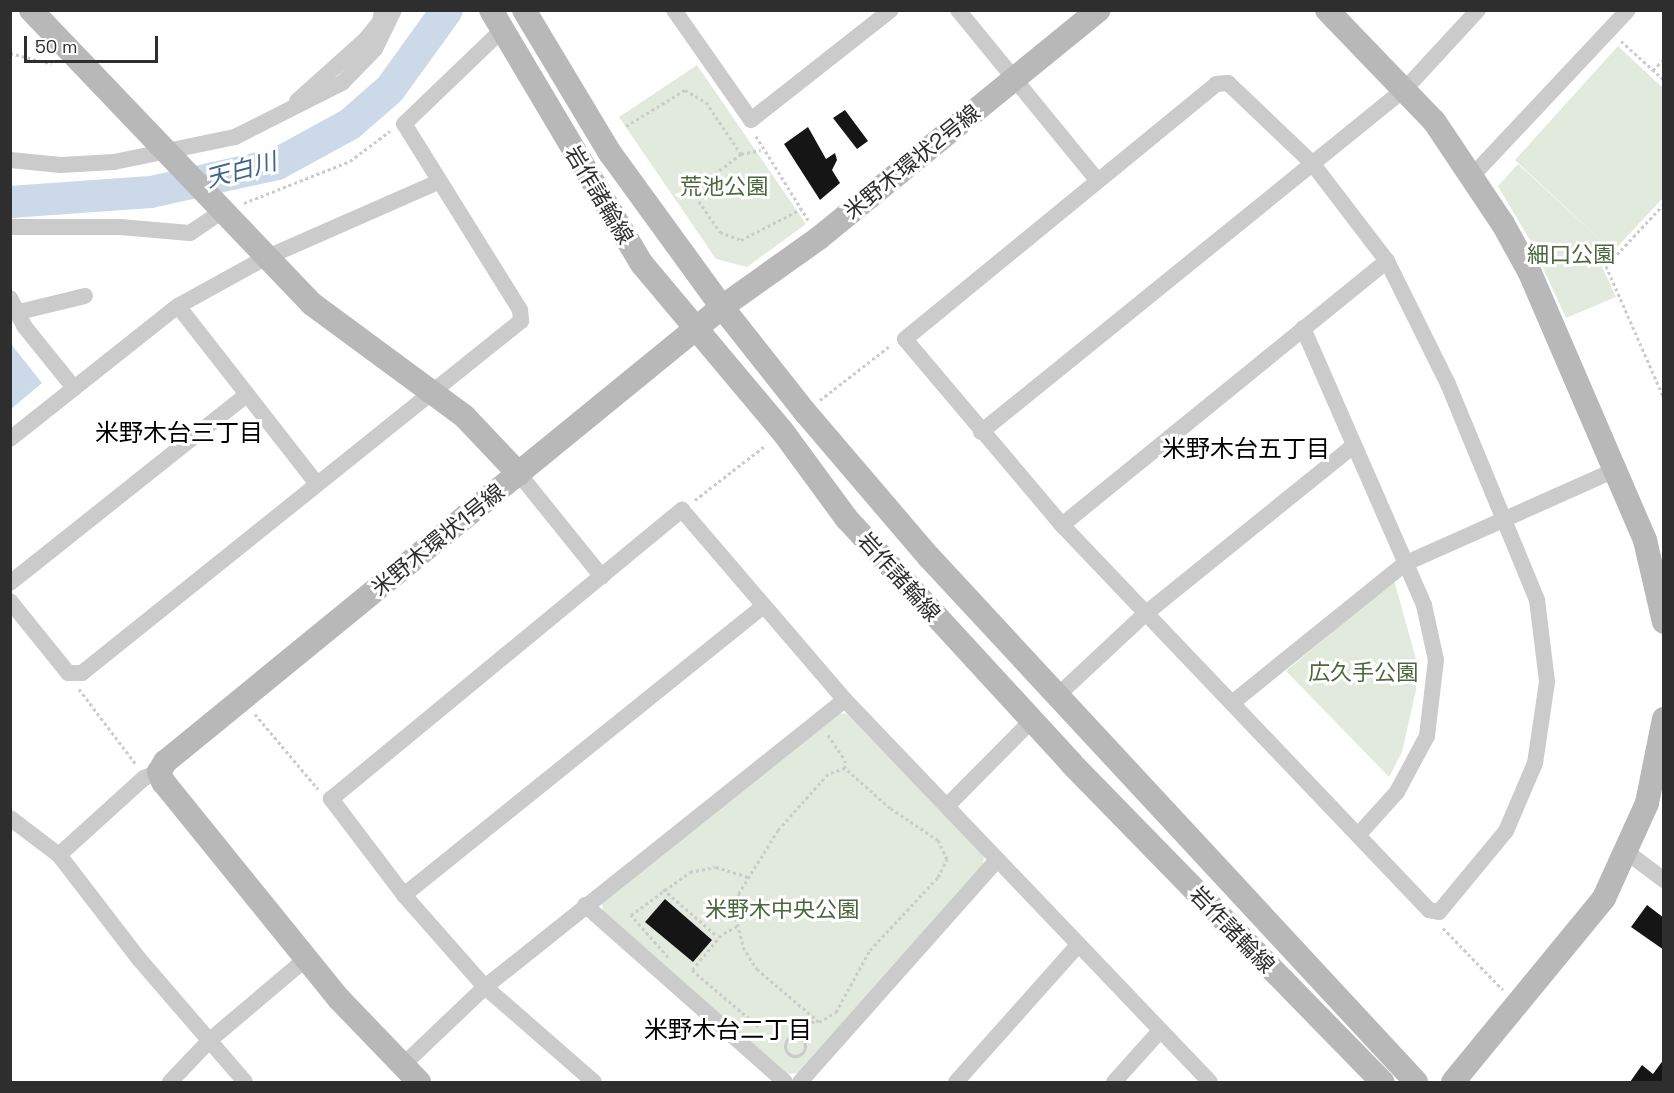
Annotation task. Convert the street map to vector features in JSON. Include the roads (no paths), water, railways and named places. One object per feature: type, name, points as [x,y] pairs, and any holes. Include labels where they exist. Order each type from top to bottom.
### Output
[{"type":"street","points":[[31,10],[265,258],[351,336],[434,391],[498,447],[602,577]]},
{"type":"street","points":[[287,110],[366,39],[380,22],[382,10]]},
{"type":"street","points":[[10,160],[103,163],[235,137],[342,83],[375,49],[394,10]]},
{"type":"street","name":"岩作諸輪線","points":[[524,10],[610,153],[722,308],[805,412],[1057,696],[1416,1083]]},
{"type":"street","points":[[684,14],[751,120],[891,10]]},
{"type":"street","points":[[958,10],[1097,180]]},
{"type":"street","name":"米野木環状2号線","points":[[722,308],[819,238],[1099,10]]},
{"type":"street","points":[[1327,10],[1406,88],[1473,175],[1530,273],[1645,540],[1664,622]]},
{"type":"street","points":[[981,432],[1406,88],[1478,10]]},
{"type":"street","points":[[1473,175],[1628,10]]},
{"type":"street","points":[[10,601],[68,673],[82,673],[434,391],[523,316],[406,131],[408,119],[496,21]]},
{"type":"street","name":"岩作諸輪線","points":[[496,21],[642,264],[783,432],[847,519],[1031,721],[1382,1083]]},
{"type":"street","points":[[1223,82],[1312,163],[1387,261],[1413,309],[1526,564],[1543,630],[1547,681],[1537,752],[1506,831],[1442,909],[1429,910],[1359,834],[1145,614],[1062,525],[906,346],[908,333],[1097,180],[1223,82]]},
{"type":"street","points":[[10,440],[178,306],[265,258],[438,182]]},
{"type":"street","points":[[10,227],[190,233],[217,209]]},
{"type":"street","points":[[1062,525],[1387,261]]},
{"type":"street","points":[[74,388],[13,306],[85,296]]},
{"type":"street","points":[[178,306],[317,484]]},
{"type":"street","name":"米野木環状1号線","points":[[156,775],[165,762],[722,308]]},
{"type":"street","points":[[1303,328],[1431,631],[1436,660],[1432,716],[1413,766],[1397,792],[1359,834]]},
{"type":"street","points":[[10,583],[246,395]]},
{"type":"street","points":[[1057,696],[1145,614],[1352,447]]},
{"type":"street","points":[[1232,704],[1404,564],[1615,470]]},
{"type":"street","points":[[594,1083],[485,987],[404,896],[333,807],[334,794],[682,510],[845,699],[1159,1032],[1210,1083]]},
{"type":"street","points":[[404,896],[763,606]]},
{"type":"street","points":[[59,855],[156,775],[306,959],[411,1074],[485,987],[845,699]]},
{"type":"street","points":[[1453,1083],[1590,918],[1628,853],[1647,803],[1664,719]]},
{"type":"street","points":[[947,806],[1031,721]]},
{"type":"street","points":[[10,818],[59,855],[139,959],[245,1083]]},
{"type":"street","points":[[1628,853],[1664,880]]},
{"type":"street","points":[[800,1083],[997,860]]},
{"type":"street","points":[[585,905],[785,1083]]},
{"type":"street","points":[[956,1083],[1078,945]]},
{"type":"street","points":[[170,1083],[210,1040],[306,959]]},
{"type":"street","points":[[1114,1083],[1159,1032]]},
{"type":"water","points":[[11,344],[42,383],[10,409]]},
{"type":"waterway","name":"天白川","points":[[10,202],[151,192],[277,164],[350,124],[390,89],[447,10]]},
{"type":"district","name":"米野木台三丁目","points":[[179,433]]},
{"type":"district","name":"米野木台五丁目","points":[[1246,449]]},
{"type":"district","name":"米野木台二丁目","points":[[728,1030]]},
{"type":"park label","name":"荒池公園","points":[[724,187]]},
{"type":"park label","name":"細口公園","points":[[1571,255]]},
{"type":"park label","name":"広久手公園","points":[[1363,673]]},
{"type":"park label","name":"米野木中央公園","points":[[782,910]]}]
